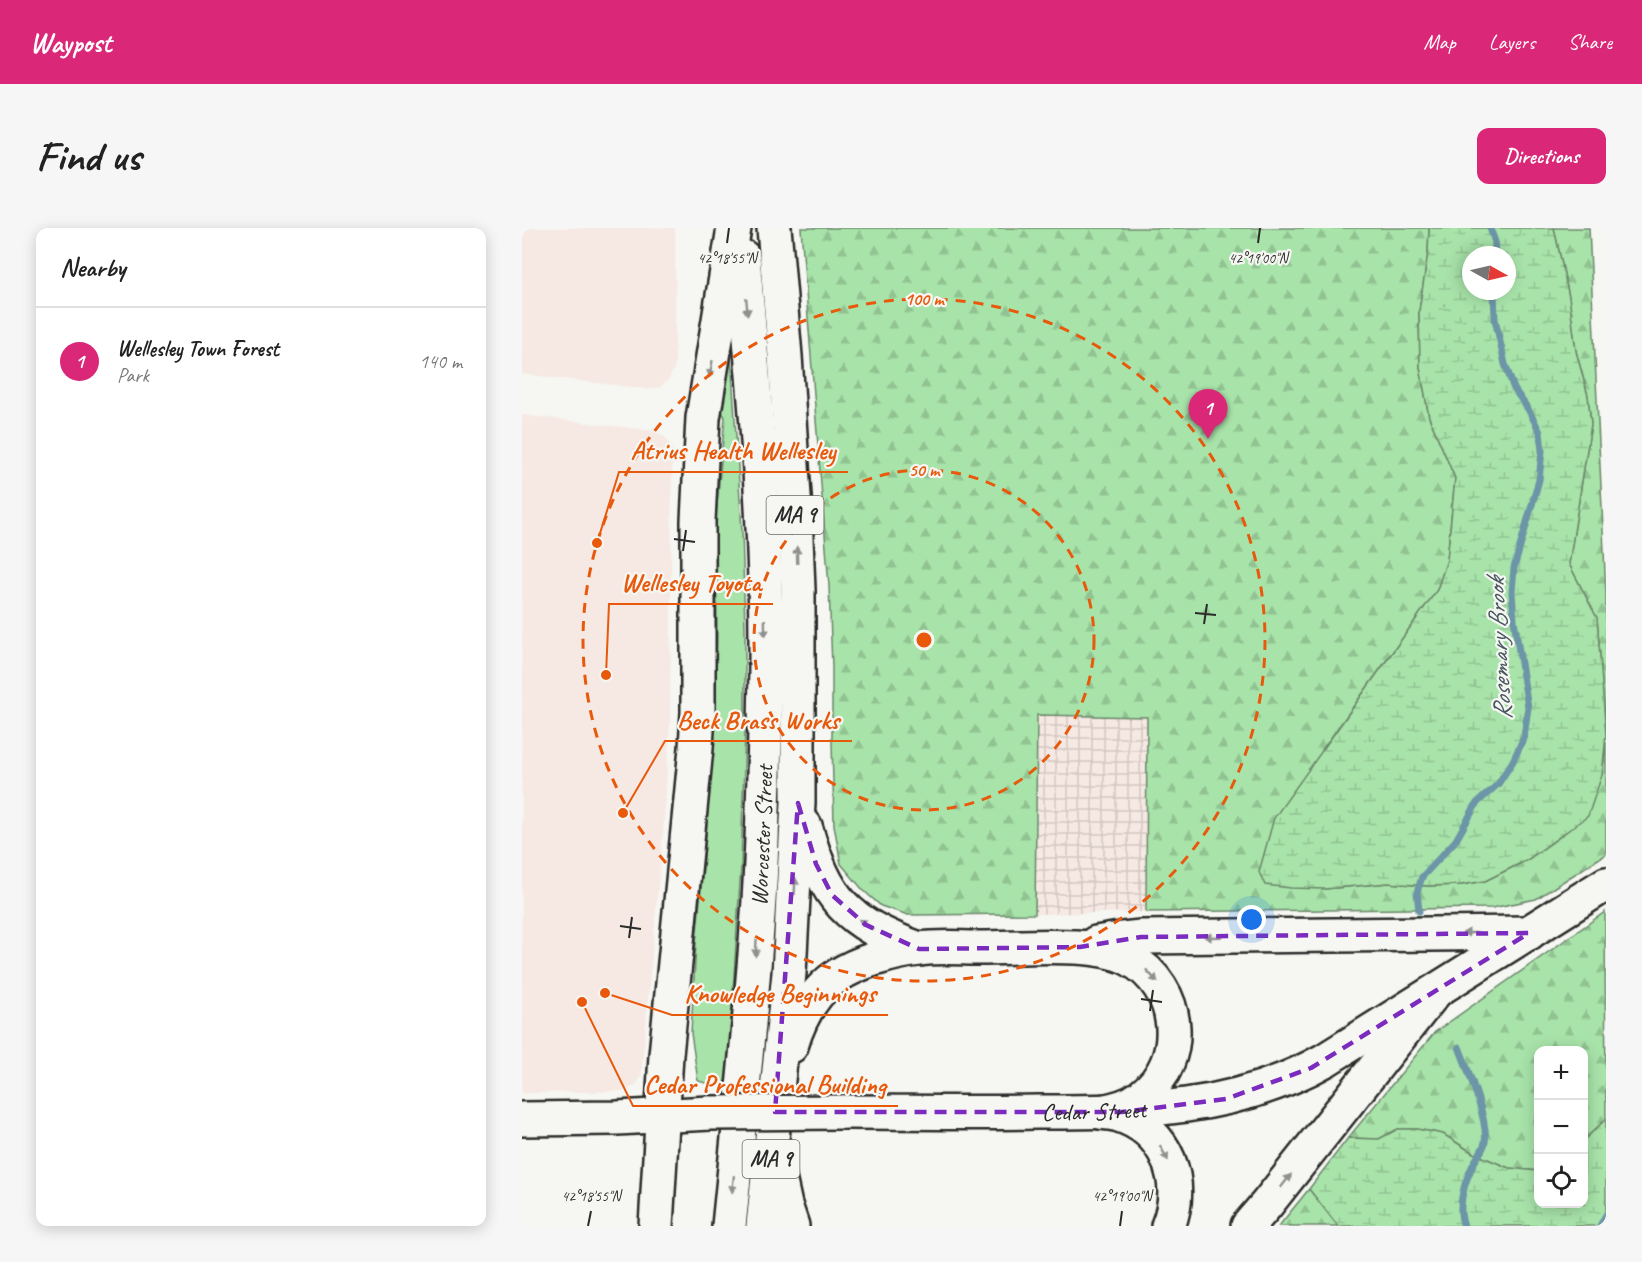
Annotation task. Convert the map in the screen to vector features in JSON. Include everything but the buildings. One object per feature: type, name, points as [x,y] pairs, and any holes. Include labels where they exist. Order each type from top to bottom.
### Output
[{"type":"main road","points":[[656,1226],[666,1054],[696,748],[698,521],[703,418],[734,228]]},
{"type":"main road","name":"Worcester Street","points":[[729,1226],[747,1054],[759,900],[766,686],[765,586],[759,445],[740,228]]},
{"type":"main road","name":"Worcester Street","points":[[764,1226],[790,951],[798,803],[798,590],[795,512],[774,228]]},
{"type":"main road","points":[[798,803],[816,864],[832,895],[866,925],[919,949]]},
{"type":"main road","name":"Cedar Street","points":[[522,1119],[617,1118],[710,1113],[1101,1112],[1201,1104],[1226,1099],[1274,1084],[1325,1060],[1606,884]]},
{"type":"main road","points":[[1080,947],[1114,939],[1141,937],[1529,933]]},
{"type":"main road","points":[[777,1091],[797,1028],[810,1003],[820,990],[836,976],[853,967],[885,956],[919,949],[1080,947],[1115,953],[1137,963],[1158,982],[1173,1016],[1172,1049],[1167,1064],[1154,1086],[1128,1105],[1101,1112]]},
{"type":"main road","points":[[1248,1226],[1268,1204],[1435,992]]},
{"type":"main road","points":[[1101,1112],[1117,1114],[1139,1124],[1154,1137],[1165,1153],[1174,1177],[1176,1193],[1174,1210],[1168,1226]]},
{"type":"main road","points":[[772,1144],[785,1205],[792,1226]]},
{"type":"highlighted area","points":[[798,803],[816,864],[832,895],[866,925],[919,949],[1080,947],[1141,937],[1529,933],[1311,1068],[1226,1099],[1122,1112],[775,1112]]},
{"type":"shaded area","points":[[522,228],[675,228],[675,366],[669,379],[660,387],[647,389],[522,374]]},
{"type":"shaded area","points":[[522,415],[654,431],[666,438],[672,450],[670,723],[664,820],[641,1077],[635,1086],[624,1091],[522,1093]]},
{"type":"shaded area","points":[[1037,715],[1147,717],[1146,912],[1035,914]]},
{"type":"green space","points":[[801,228],[1429,228],[1428,253],[1419,311],[1420,367],[1429,417],[1455,478],[1447,560],[1437,590],[1322,750],[1325,889],[1388,883],[1428,886],[1461,885],[1485,881],[1527,860],[1561,836],[1602,775],[1606,742],[1606,854],[1536,899],[1492,908],[1146,912],[1147,717],[1037,715],[1035,914],[908,915],[881,906],[863,890],[841,864],[834,825],[829,586]]},
{"type":"green space","points":[[1429,228],[1554,228],[1569,297],[1576,351],[1588,396],[1591,424],[1569,564],[1597,618],[1606,735],[1602,775],[1588,816],[1527,860],[1485,881],[1461,885],[1428,886],[1388,883],[1325,889],[1265,885],[1259,872],[1274,818],[1437,590],[1447,560],[1455,478],[1429,417],[1420,367],[1419,311],[1428,253]]},
{"type":"green space","points":[[1554,228],[1589,228],[1606,595],[1606,735],[1597,618],[1569,564],[1591,424],[1588,396],[1576,351],[1569,297]]},
{"type":"green space","points":[[731,356],[742,531],[745,731],[741,867],[727,1084],[710,1084],[698,1081],[691,1033],[696,943],[715,720],[716,516],[725,417],[719,407],[727,358]]},
{"type":"green space","points":[[1605,912],[1606,1119],[1588,1136],[1588,1046],[1534,1046],[1534,1171],[1509,1168],[1473,1153],[1443,1134],[1417,1129],[1398,1129],[1379,1139],[1348,1138],[1435,1032]]},
{"type":"green space","points":[[1606,1119],[1606,1226],[1338,1226],[1309,1189],[1348,1138],[1379,1139],[1398,1129],[1417,1129],[1443,1134],[1473,1153],[1509,1168],[1534,1171],[1534,1208],[1588,1208],[1588,1136]]},
{"type":"green space","points":[[1309,1189],[1338,1226],[1279,1226]]},
{"type":"waterway","name":"Rosemary Brook","points":[[1490,228],[1495,246]]},
{"type":"waterway","name":"Rosemary Brook","points":[[1419,911],[1417,892],[1422,877],[1456,840],[1477,803],[1498,784],[1513,761],[1524,737],[1528,707],[1514,620],[1512,592],[1514,568],[1539,480],[1542,451],[1540,432],[1514,389],[1505,364],[1495,319],[1494,300]]},
{"type":"waterway","name":"Rosemary Brook","points":[[1459,1047],[1476,1095],[1485,1133],[1484,1145],[1471,1170],[1461,1202],[1464,1226]]},
{"type":"waterway","name":"Rosemary Brook","points":[[1600,1226],[1606,1215]]},
{"type":"place","name":"Wellesley Town Forest","points":[[1208,439]]},
{"type":"place","name":"Atrius Health Wellesley","points":[[597,543]]},
{"type":"place","name":"Wellesley Toyota","points":[[606,675]]},
{"type":"place","name":"Beck Brass Works","points":[[623,813]]},
{"type":"place","name":"Knowledge Beginnings","points":[[605,993]]},
{"type":"place","name":"Cedar Professional Building","points":[[582,1002]]}]
